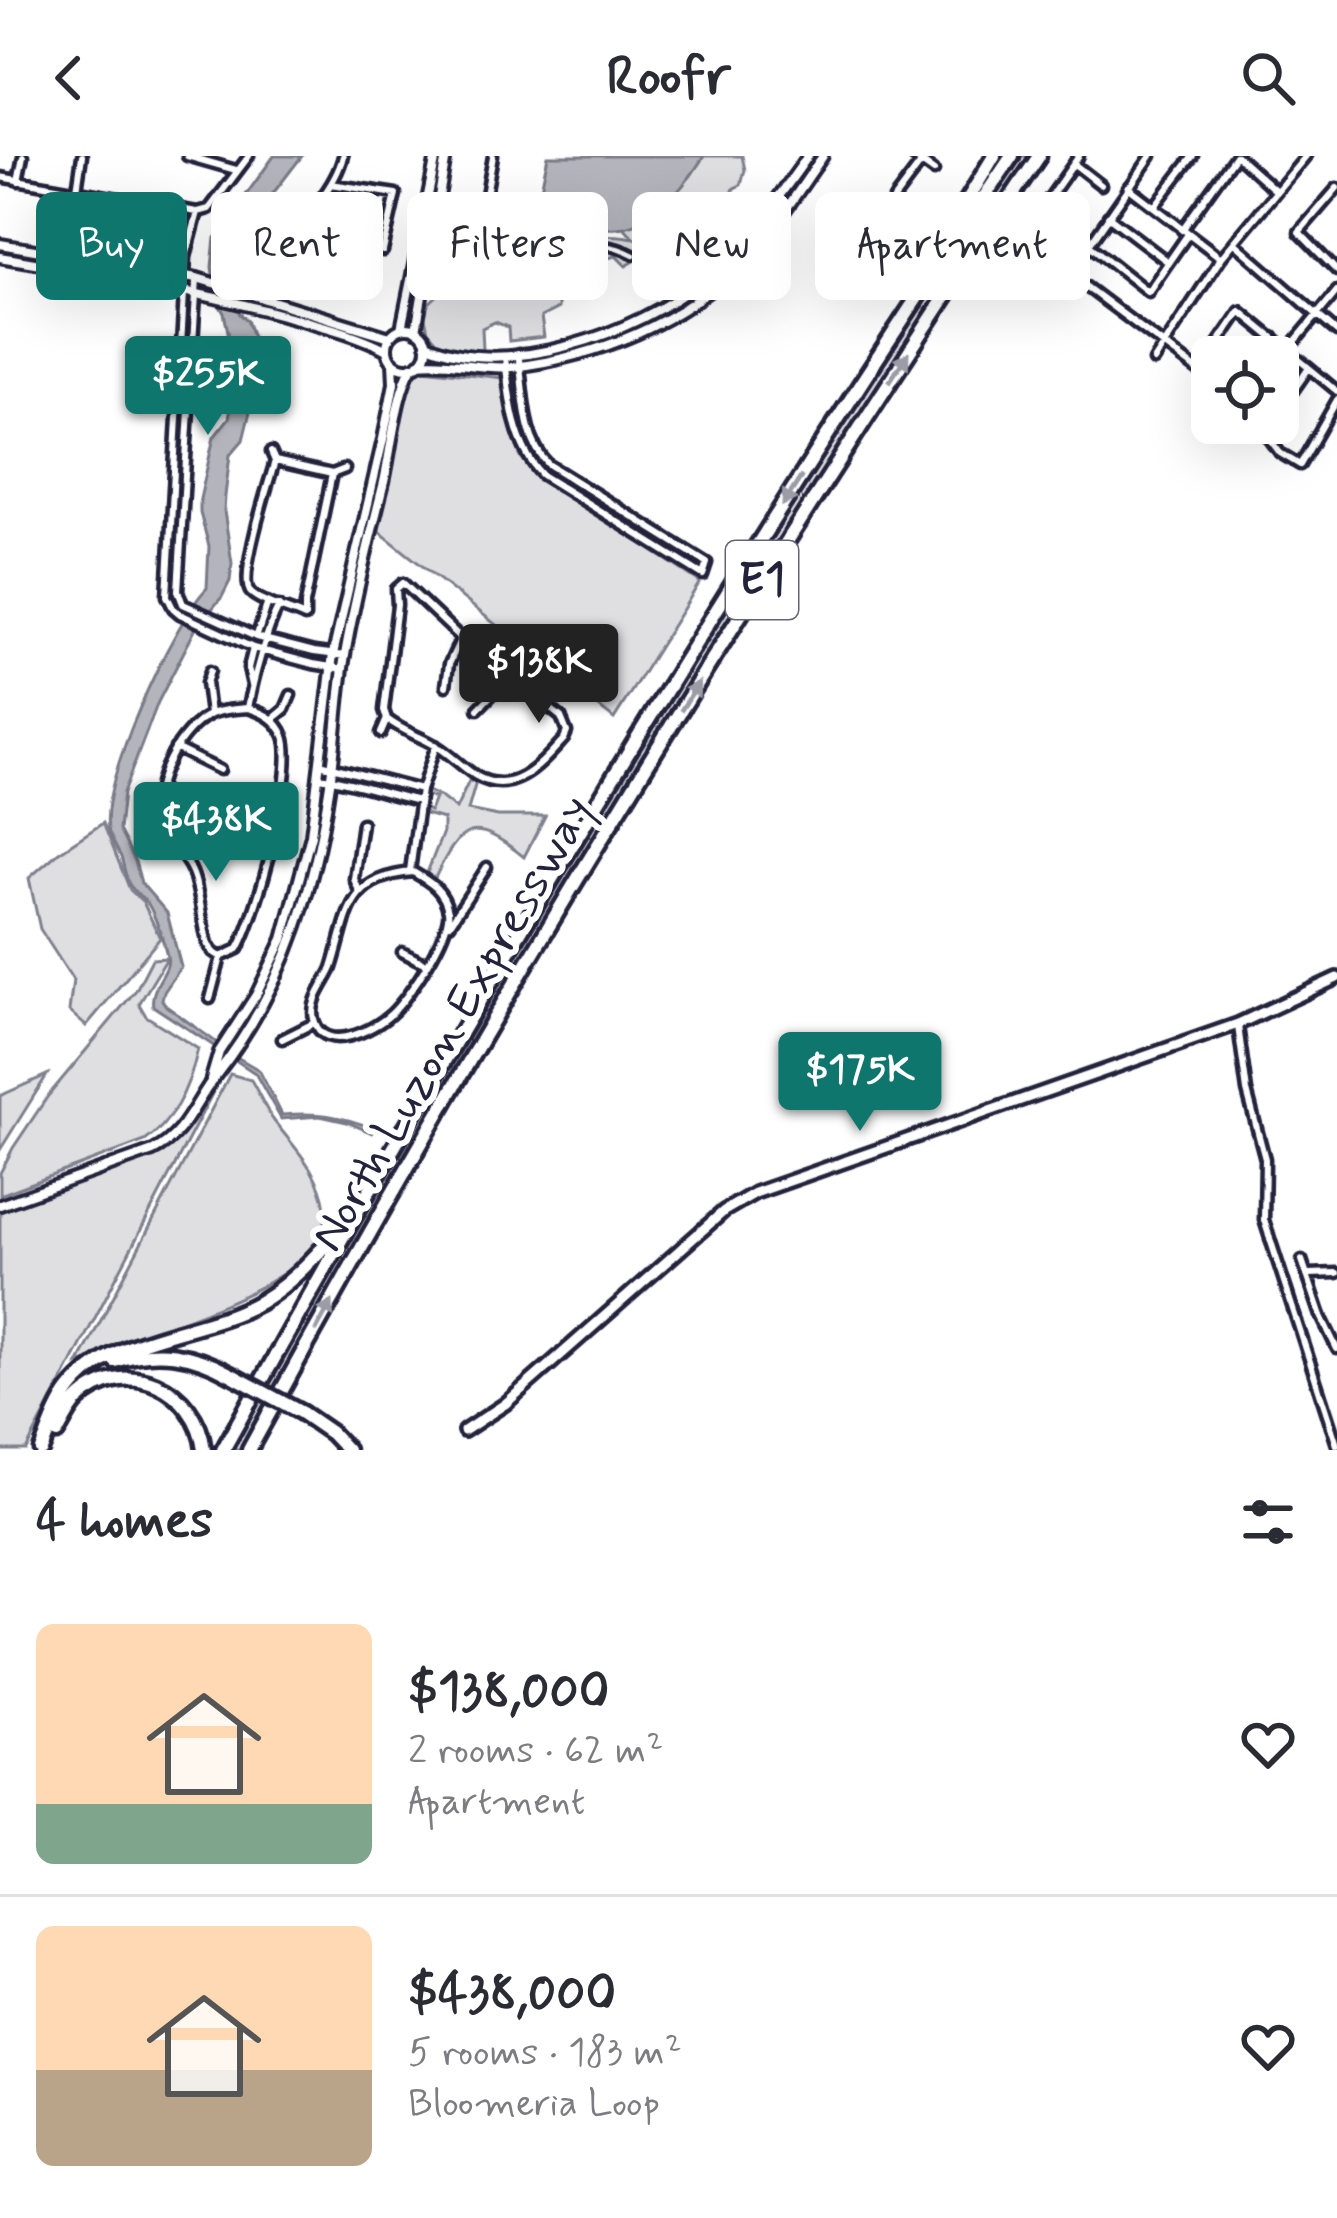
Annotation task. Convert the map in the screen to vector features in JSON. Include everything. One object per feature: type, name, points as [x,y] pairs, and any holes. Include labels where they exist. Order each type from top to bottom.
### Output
[{"type":"highway","points":[[914,303],[924,272],[994,156]]},
{"type":"highway","name":"North Luzon Expressway","points":[[223,1450],[370,1187],[602,795],[774,518],[1012,156]]},
{"type":"highway","name":"North Luzon Expressway","points":[[251,1450],[610,824],[781,550],[1039,156]]},
{"type":"highway","points":[[45,1450],[72,1386],[98,1363],[238,1312],[272,1294],[321,1252],[370,1187]]},
{"type":"highway","points":[[59,1408],[101,1369],[144,1354],[189,1356],[302,1413],[347,1450]]},
{"type":"highway","points":[[45,1450],[76,1402],[118,1379],[157,1384],[177,1395],[201,1429],[204,1450]]},
{"type":"highway","points":[[57,1432],[77,1388]]},
{"type":"main road","points":[[464,1431],[505,1404],[724,1211],[755,1193],[1238,1024],[1337,979]]},
{"type":"street","points":[[18,181],[23,156]]},
{"type":"street","points":[[77,190],[82,156]]},
{"type":"street","points":[[187,156],[237,170]]},
{"type":"street","points":[[0,177],[198,212],[208,208],[249,156]]},
{"type":"street","points":[[325,192],[343,156]]},
{"type":"street","points":[[486,192],[493,156]]},
{"type":"street","points":[[524,359],[626,325],[700,282],[764,218],[808,156]]},
{"type":"street","points":[[393,362],[402,368],[427,362],[506,362],[590,351],[632,337],[669,319],[743,261],[823,156]]},
{"type":"street","points":[[913,156],[934,171]]},
{"type":"street","points":[[1090,243],[1151,156]]},
{"type":"street","points":[[1154,207],[1193,156]]},
{"type":"street","points":[[1090,246],[1148,292],[1236,156],[1248,159],[1275,190]]},
{"type":"street","points":[[1154,361],[1221,258],[1306,156]]},
{"type":"street","points":[[436,192],[442,157]]},
{"type":"street","points":[[1054,192],[1077,160],[1101,185]]},
{"type":"street","points":[[899,192],[921,163]]},
{"type":"street","points":[[332,184],[396,194],[383,250]]},
{"type":"street","points":[[1128,187],[1221,258]]},
{"type":"street","points":[[1337,188],[1299,232],[1337,271]]},
{"type":"street","points":[[187,257],[198,212]]},
{"type":"street","points":[[1108,216],[1168,261]]},
{"type":"street","points":[[1235,243],[1337,332]]},
{"type":"street","points":[[0,244],[36,250]]},
{"type":"street","points":[[1328,262],[1337,253]]},
{"type":"street","points":[[0,257],[36,263]]},
{"type":"street","points":[[187,276],[390,337]]},
{"type":"street","points":[[197,278],[178,591],[182,602],[256,637],[345,656]]},
{"type":"street","points":[[1090,290],[1191,365]]},
{"type":"street","points":[[187,291],[372,342],[387,350],[394,383],[333,654],[311,835],[283,938],[256,995],[219,1052],[211,1080]]},
{"type":"street","points":[[1299,336],[1337,291]]},
{"type":"street","points":[[182,300],[167,587],[176,611],[253,647],[343,669]]},
{"type":"street","points":[[387,350],[390,337],[401,329],[409,300]]},
{"type":"street","points":[[420,300],[416,331],[426,344],[506,362]]},
{"type":"street","points":[[1223,336],[1240,311],[1272,336]]},
{"type":"street","points":[[626,325],[632,337]]},
{"type":"street","points":[[401,329],[416,331]]},
{"type":"street","points":[[0,1205],[163,1146],[187,1122],[278,978],[310,892],[345,656],[404,386],[424,357],[426,344]]},
{"type":"street","points":[[506,362],[520,440],[542,475],[704,575],[707,563],[539,455],[530,433],[524,359]]},
{"type":"street","points":[[1299,359],[1337,391]]},
{"type":"street","points":[[1299,383],[1309,368]]},
{"type":"street","points":[[1273,444],[1300,465],[1337,400]]},
{"type":"street","points":[[271,452],[275,461],[245,578],[252,594],[305,617],[332,474]]},
{"type":"street","points":[[275,461],[332,474],[345,469]]},
{"type":"street","points":[[542,475],[548,464]]},
{"type":"street","points":[[381,733],[387,719],[400,583],[566,725],[564,739],[540,765],[521,779],[500,782],[475,775],[436,745],[387,719]]},
{"type":"street","points":[[398,604],[416,597]]},
{"type":"street","points":[[176,611],[182,602]]},
{"type":"street","points":[[252,685],[248,668],[268,602]]},
{"type":"street","points":[[248,708],[279,605]]},
{"type":"street","points":[[446,686],[449,664],[461,638]]},
{"type":"street","points":[[210,671],[206,694],[210,714]]},
{"type":"street","points":[[478,709],[511,675]]},
{"type":"street","points":[[273,719],[291,695]]},
{"type":"street","points":[[248,708],[273,719],[286,745],[275,837],[260,897],[238,950],[221,956],[208,944],[194,880],[184,858],[158,819],[158,796],[175,748],[210,714],[248,708]]},
{"type":"street","points":[[410,872],[419,801],[436,745]]},
{"type":"street","points":[[175,748],[220,770]]},
{"type":"street","points":[[320,764],[381,794],[419,801]]},
{"type":"street","points":[[318,777],[422,790]]},
{"type":"street","points":[[360,893],[353,879],[362,823]]},
{"type":"street","points":[[184,858],[212,830]]},
{"type":"street","points":[[449,925],[448,908],[438,888],[410,872],[392,874],[360,893],[346,914],[332,967],[314,1006],[314,1023],[324,1034],[340,1038],[374,1028],[393,1012],[487,867]]},
{"type":"street","points":[[402,952],[426,964]]},
{"type":"street","points":[[209,999],[221,956]]},
{"type":"street","points":[[282,1039],[314,1023]]},
{"type":"street","points":[[1238,1024],[1247,1091],[1263,1150],[1264,1220],[1337,1445]]},
{"type":"street","points":[[1302,1260],[1336,1346]]},
{"type":"street","points":[[1309,1274],[1337,1273]]},
{"type":"street","points":[[1336,1346],[1337,1329]]},
{"type":"shaded area","points":[[274,156],[302,156],[274,192],[248,192]]},
{"type":"shaded area","points":[[548,156],[704,156],[677,192],[632,192],[631,225],[608,228],[608,192],[540,192]]},
{"type":"shaded area","points":[[704,156],[742,156],[745,170],[741,185],[733,192],[672,192]]},
{"type":"shaded area","points":[[1017,156],[1035,156],[1012,192],[993,192]]},
{"type":"shaded area","points":[[611,235],[632,238],[632,263],[626,266],[616,256],[608,258]]},
{"type":"shaded area","points":[[235,300],[253,337],[251,408],[243,440],[230,455],[225,496],[230,581],[196,628],[158,702],[123,793],[119,830],[141,883],[167,913],[181,967],[164,992],[166,1006],[259,1070],[282,1115],[319,1114],[340,1118],[375,1129],[372,1133],[320,1116],[281,1119],[255,1073],[153,1006],[168,962],[166,950],[151,909],[129,884],[109,833],[114,781],[140,706],[176,634],[207,588],[209,546],[200,499],[214,437],[231,408],[231,346],[217,301]]},
{"type":"shaded area","points":[[432,300],[558,300],[558,308],[541,317],[544,337],[509,341],[508,327],[495,322],[482,328],[483,350],[461,350],[441,346],[428,331],[428,304]]},
{"type":"shaded area","points":[[922,300],[944,300],[440,1100],[432,1101],[430,1091],[817,459]]},
{"type":"shaded area","points":[[423,369],[503,378],[520,456],[535,474],[700,582],[614,719],[376,529],[410,383]]},
{"type":"shaded area","points":[[469,781],[476,782],[468,810],[498,816],[545,816],[524,857],[492,835],[469,832],[451,848],[433,882],[425,878],[443,832],[443,819],[415,811],[416,805],[430,811],[435,798],[423,795],[421,788],[456,809]]},
{"type":"shaded area","points":[[103,823],[130,890],[143,902],[160,938],[86,1026],[69,1011],[73,980],[40,929],[29,878]]},
{"type":"shaded area","points":[[167,958],[139,1004],[146,1016],[198,1049],[173,1112],[145,1141],[0,1195],[0,1173],[48,1096],[136,990],[152,959]]},
{"type":"shaded area","points":[[219,1068],[224,1071],[26,1450],[0,1450],[0,1212],[166,1146]]},
{"type":"shaded area","points":[[230,1074],[251,1080],[312,1172],[325,1208],[322,1231],[309,1252],[260,1287],[78,1364]]},
{"type":"shaded area","points":[[47,1075],[0,1150],[0,1096]]},
{"type":"shaded area","points":[[413,1135],[416,1146],[244,1450],[227,1450],[406,1136]]}]
